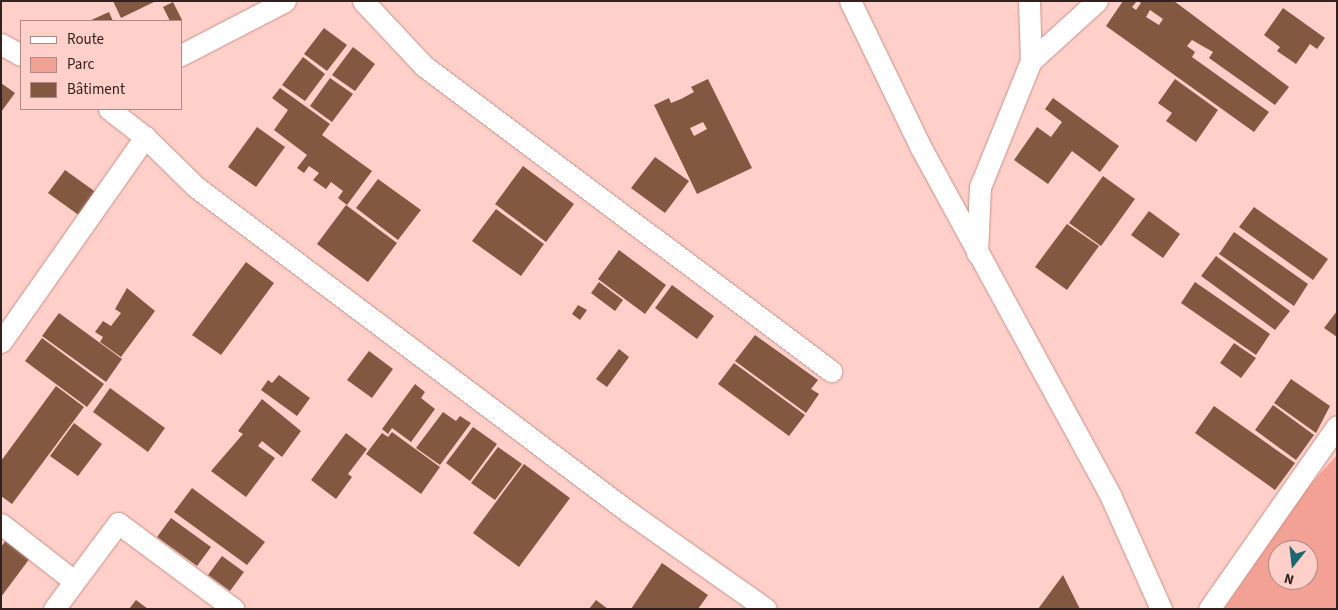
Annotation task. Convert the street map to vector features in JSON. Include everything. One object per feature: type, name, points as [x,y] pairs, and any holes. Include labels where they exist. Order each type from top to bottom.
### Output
[{"type":"street","points":[[182,54],[285,1]]},
{"type":"street","points":[[363,1],[424,66],[831,371]]},
{"type":"street","points":[[850,1],[977,254],[1111,497],[1161,609]]},
{"type":"street","points":[[977,254],[980,187],[1031,61],[1029,1]]},
{"type":"street","points":[[1031,61],[1097,1]]},
{"type":"street","points":[[1,44],[20,54]]},
{"type":"street","points":[[110,110],[145,137],[196,187],[630,514],[766,609]]},
{"type":"street","points":[[1,342],[145,137]]},
{"type":"street","points":[[1209,609],[1337,426]]},
{"type":"street","points":[[54,609],[118,523],[234,609]]},
{"type":"street","points":[[1,524],[74,582]]},
{"type":"green space","points":[[1337,455],[1337,609],[1224,609],[1268,545],[1268,590],[1318,590],[1318,540],[1271,540],[1306,489]]},
{"type":"building","points":[[113,1],[156,1],[121,18]]},
{"type":"building","points":[[1123,1],[1137,1],[1132,7],[1136,10],[1141,3],[1138,1],[1174,1],[1289,87],[1275,105],[1209,58],[1213,52],[1192,40],[1187,46],[1195,52],[1192,57],[1269,112],[1254,132],[1106,26]],"holes":[[[1150,10],[1163,19],[1159,25],[1146,17]]]},
{"type":"building","points":[[173,2],[182,20],[170,20],[163,7]]},
{"type":"building","points":[[1283,8],[1325,38],[1317,49],[1310,44],[1296,64],[1277,51],[1280,47],[1264,35]]},
{"type":"building","points":[[109,12],[113,20],[91,20]]},
{"type":"building","points":[[324,28],[347,45],[327,71],[304,54]]},
{"type":"building","points":[[353,47],[375,64],[355,91],[332,75]]},
{"type":"building","points":[[303,57],[325,74],[305,101],[282,85]]},
{"type":"building","points":[[330,78],[353,94],[332,122],[310,106]]},
{"type":"building","points":[[708,79],[752,168],[697,194],[654,105],[669,98],[671,103],[681,99],[694,92],[691,87]],"holes":[[[703,122],[707,129],[694,136],[690,128]]]},
{"type":"building","points":[[1175,79],[1218,110],[1196,142],[1166,121],[1172,113],[1158,103]]},
{"type":"building","points":[[1,83],[15,93],[1,112]]},
{"type":"building","points":[[280,88],[330,124],[322,135],[372,171],[347,205],[338,198],[343,191],[331,182],[326,189],[313,180],[319,173],[309,166],[304,173],[297,168],[307,155],[274,130],[288,110],[272,98]]},
{"type":"building","points":[[1053,98],[1119,146],[1100,172],[1072,151],[1048,184],[1014,160],[1037,127],[1051,137],[1062,122],[1045,109]]},
{"type":"building","points":[[257,127],[285,147],[256,187],[228,167]]},
{"type":"building","points":[[655,157],[689,181],[665,213],[631,188]]},
{"type":"building","points":[[523,166],[574,204],[546,242],[495,204]]},
{"type":"building","points":[[65,170],[97,193],[80,216],[48,193]]},
{"type":"building","points":[[1103,176],[1135,199],[1101,246],[1069,223]]},
{"type":"building","points":[[378,179],[421,210],[398,240],[356,208]]},
{"type":"building","points":[[346,205],[397,243],[368,282],[317,244]]},
{"type":"building","points":[[1254,207],[1328,259],[1313,280],[1239,227]]},
{"type":"building","points":[[496,209],[544,244],[521,276],[472,241]]},
{"type":"building","points":[[1149,211],[1180,234],[1163,258],[1131,235]]},
{"type":"building","points":[[1067,224],[1099,246],[1067,290],[1035,267]]},
{"type":"building","points":[[1234,232],[1308,284],[1294,306],[1219,254]]},
{"type":"building","points":[[619,250],[666,285],[645,314],[598,279]]},
{"type":"building","points":[[1216,256],[1290,311],[1275,330],[1201,276]]},
{"type":"building","points":[[246,262],[274,283],[221,355],[192,335]]},
{"type":"building","points":[[599,282],[623,300],[615,311],[591,293]]},
{"type":"building","points":[[1195,282],[1270,334],[1256,355],[1181,303]]},
{"type":"building","points":[[672,285],[714,316],[697,339],[655,308]]},
{"type":"building","points":[[127,288],[155,311],[121,357],[100,342],[103,337],[95,332],[103,321],[111,326],[121,313],[115,309]]},
{"type":"building","points":[[578,305],[587,310],[580,320],[572,314]]},
{"type":"building","points":[[1337,311],[1337,337],[1324,328]]},
{"type":"building","points":[[59,313],[122,359],[106,382],[42,336]]},
{"type":"building","points":[[755,335],[818,380],[811,389],[819,394],[806,413],[735,361]]},
{"type":"building","points":[[42,338],[104,384],[87,407],[25,361]]},
{"type":"building","points":[[1234,343],[1256,358],[1241,378],[1220,363]]},
{"type":"building","points":[[619,349],[629,357],[607,387],[596,379]]},
{"type":"building","points":[[369,351],[393,369],[372,398],[347,380]]},
{"type":"building","points":[[734,363],[805,415],[789,436],[718,384]]},
{"type":"building","points":[[279,375],[310,398],[297,416],[261,390],[268,380],[272,383]]},
{"type":"building","points":[[1291,379],[1330,406],[1316,433],[1274,403]]},
{"type":"building","points":[[415,384],[425,392],[421,398],[435,409],[411,442],[392,428],[388,434],[382,429]]},
{"type":"building","points":[[56,386],[84,407],[12,504],[1,496],[1,461]]},
{"type":"building","points":[[110,388],[165,428],[148,452],[93,412]]},
{"type":"building","points":[[262,399],[301,431],[282,457],[262,441],[258,446],[275,458],[246,497],[211,471],[243,434],[238,431]]},
{"type":"building","points":[[1273,405],[1314,435],[1296,460],[1255,430]]},
{"type":"building","points":[[1214,406],[1295,463],[1275,490],[1195,433]]},
{"type":"building","points":[[443,412],[456,421],[460,416],[471,423],[440,465],[416,448]]},
{"type":"building","points":[[74,423],[102,444],[78,476],[50,456]]},
{"type":"building","points":[[473,427],[497,444],[470,481],[446,463]]},
{"type":"building","points":[[392,432],[440,467],[421,494],[366,454],[382,433],[388,437]]},
{"type":"building","points":[[346,433],[367,449],[348,474],[352,477],[336,499],[311,480]]},
{"type":"building","points":[[498,447],[522,464],[495,500],[471,483]]},
{"type":"building","points":[[524,464],[570,498],[519,567],[473,533]]},
{"type":"building","points":[[192,488],[265,542],[247,565],[174,512]]},
{"type":"building","points":[[171,518],[211,547],[197,566],[157,537]]},
{"type":"building","points":[[6,540],[30,558],[1,597],[1,547]]},
{"type":"building","points":[[222,556],[244,572],[230,591],[208,575]]},
{"type":"building","points":[[662,563],[708,595],[698,609],[631,609]]},
{"type":"building","points":[[1063,575],[1080,609],[1038,609]]},
{"type":"building","points":[[136,600],[148,609],[129,609]]},
{"type":"building","points":[[596,600],[608,609],[589,609]]}]
